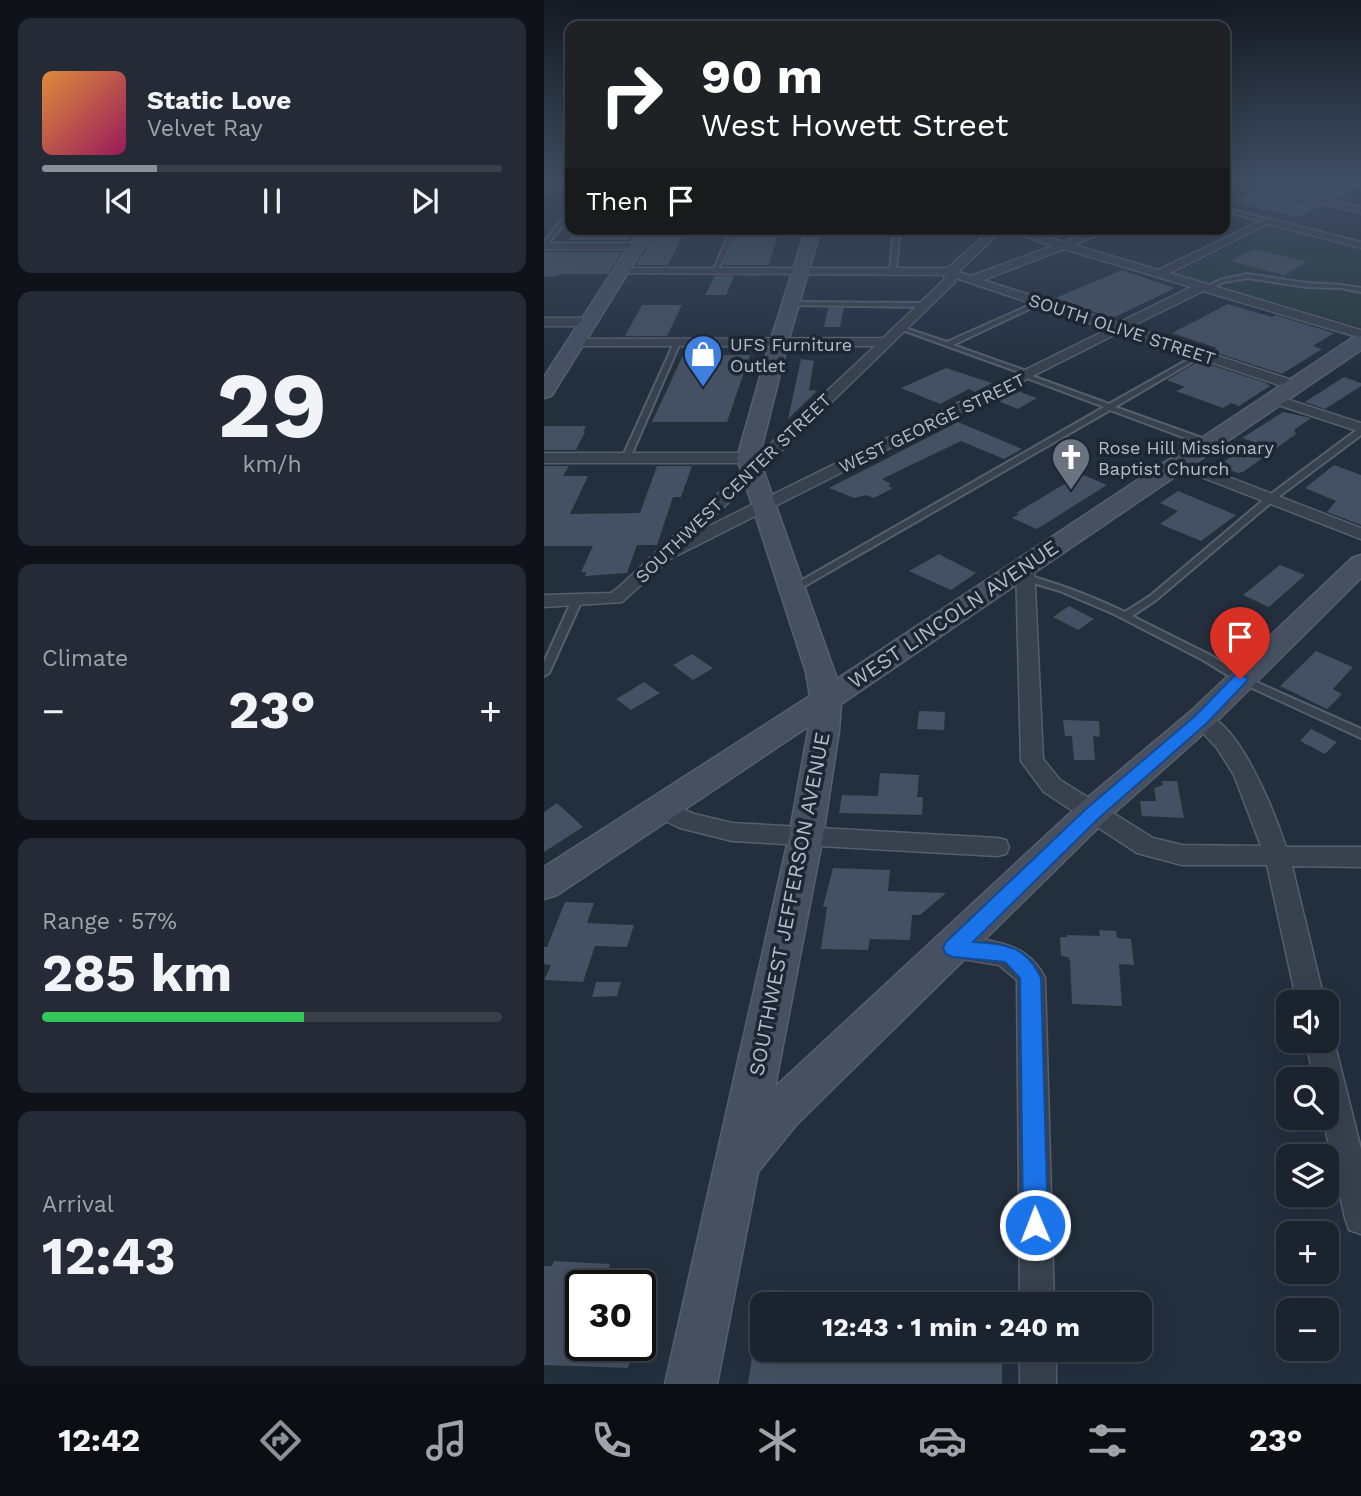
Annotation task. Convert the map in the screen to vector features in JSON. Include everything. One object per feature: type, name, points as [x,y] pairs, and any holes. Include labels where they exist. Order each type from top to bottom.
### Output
[{"type":"main road","points":[[755,463],[779,342],[809,245]]},
{"type":"main road","points":[[544,392],[637,246]]},
{"type":"main road","name":"WEST LINCOLN AVENUE","points":[[546,887],[826,700],[1026,572],[1207,443],[1361,341]]},
{"type":"main road","name":"SOUTHWEST JEFFERSON AVENUE","points":[[691,1384],[806,836],[824,731],[826,700],[821,672],[765,507],[755,463]]},
{"type":"main road","points":[[738,1162],[781,1110],[814,1077],[953,948],[1092,813],[1201,719],[1361,563]]},
{"type":"street","name":"SOUTHWEST CENTER STREET","points":[[577,600],[615,598],[626,591],[755,463],[950,281],[951,272],[981,245]]},
{"type":"street","points":[[1061,245],[1361,334]]},
{"type":"street","points":[[929,300],[972,280],[1069,245]]},
{"type":"street","points":[[1159,274],[1219,245]]},
{"type":"street","points":[[544,246],[637,246]]},
{"type":"street","name":"SOUTH OLIVE STREET","points":[[622,270],[942,270],[1200,355],[1361,429]]},
{"type":"street","name":"WEST GEORGE STREET","points":[[660,557],[1205,287]]},
{"type":"street","points":[[544,322],[589,322]]},
{"type":"street","points":[[576,342],[885,342]]},
{"type":"street","points":[[544,458],[755,463]]},
{"type":"street","points":[[1179,463],[1361,534]]},
{"type":"street","points":[[1026,572],[1032,761],[1052,786],[1146,846],[1182,855],[1361,857]]},
{"type":"street","points":[[544,601],[577,600]]},
{"type":"street","points":[[1201,719],[1216,730],[1228,745],[1252,789],[1276,854],[1307,990]]},
{"type":"street","points":[[661,809],[688,822],[721,830],[997,847]]},
{"type":"street","points":[[953,948],[1010,954],[1025,967],[1031,978],[1037,1292]]},
{"type":"street","points":[[1323,1053],[1361,1218]]},
{"type":"street","points":[[1038,1362],[1038,1384]]},
{"type":"lane","points":[[715,270],[727,245]]},
{"type":"lane","points":[[893,270],[895,245]]},
{"type":"lane","points":[[1205,287],[1228,277],[1249,275],[1305,285],[1343,285],[1361,290]]},
{"type":"lane","points":[[791,304],[929,300]]},
{"type":"lane","points":[[947,345],[1041,302]]},
{"type":"lane","points":[[900,328],[1207,443]]},
{"type":"lane","points":[[626,458],[677,343]]},
{"type":"lane","points":[[793,589],[1200,355]]},
{"type":"lane","points":[[1126,616],[1182,575],[1270,499],[1361,429]]},
{"type":"lane","points":[[1026,572],[1126,616],[1225,668],[1240,679],[1361,734]]},
{"type":"lane","points":[[544,673],[577,600]]},
{"type":"green space","points":[[1234,245],[1340,245],[1361,250],[1361,327],[1175,273]]},
{"type":"building","points":[[648,245],[678,245],[668,265],[636,265]]},
{"type":"building","points":[[733,245],[775,245],[769,265],[723,265]]},
{"type":"building","points":[[1254,249],[1307,262],[1284,275],[1230,261]]},
{"type":"building","points":[[544,252],[622,252],[608,274],[560,274],[544,277]]},
{"type":"building","points":[[1122,270],[1175,288],[1113,318],[1053,299]]},
{"type":"building","points":[[715,276],[734,276],[726,295],[705,295]]},
{"type":"building","points":[[1228,304],[1334,333],[1313,346],[1322,349],[1282,374],[1211,351],[1217,348],[1172,333]]},
{"type":"building","points":[[642,305],[682,305],[667,336],[625,336]]},
{"type":"building","points":[[828,308],[844,308],[840,327],[824,327]]},
{"type":"building","name":"UFS Furniture Outlet","points":[[683,355],[750,355],[727,422],[652,422]]},
{"type":"building","points":[[801,359],[814,361],[809,390],[817,391],[788,419]]},
{"type":"building","points":[[1199,361],[1270,386],[1239,406],[1231,403],[1223,408],[1176,391],[1185,387],[1167,380]]},
{"type":"building","points":[[946,368],[992,383],[975,392],[969,389],[940,404],[901,388]]},
{"type":"building","points":[[1344,377],[1361,383],[1361,386],[1325,409],[1305,402]]},
{"type":"building","points":[[1011,390],[1037,398],[1018,409],[993,399]]},
{"type":"building","points":[[1283,412],[1311,418],[1294,430],[1296,434],[1243,472],[1221,467],[1224,465],[1220,464],[1254,442],[1242,438]]},
{"type":"building","points":[[958,422],[1022,449],[1004,459],[961,441],[882,479],[893,488],[874,498],[866,495],[854,498],[829,488]]},
{"type":"building","points":[[544,426],[586,426],[576,450],[544,450]]},
{"type":"building","points":[[1334,465],[1361,475],[1361,525],[1327,512],[1336,501],[1305,488]]},
{"type":"building","points":[[544,466],[569,466],[563,476],[588,476],[570,514],[640,513],[657,466],[692,466],[681,497],[673,497],[657,545],[637,545],[627,573],[585,576],[586,572],[581,572],[593,546],[544,546]]},
{"type":"building","points":[[1081,474],[1107,485],[1037,529],[1012,518],[1019,514],[1016,513]]},
{"type":"building","points":[[1178,491],[1236,515],[1201,541],[1160,524],[1178,511],[1160,503]]},
{"type":"building","points":[[939,554],[976,573],[951,590],[909,571]]},
{"type":"building","points":[[1280,565],[1305,575],[1269,607],[1243,595]]},
{"type":"building","points":[[1069,606],[1094,619],[1078,630],[1053,617]]},
{"type":"building","points":[[1316,651],[1353,667],[1333,689],[1342,694],[1327,709],[1280,686]]},
{"type":"building","points":[[692,654],[713,668],[693,680],[673,665]]},
{"type":"building","points":[[644,682],[660,693],[631,710],[616,699]]},
{"type":"building","points":[[919,711],[945,712],[944,730],[917,729]]},
{"type":"building","points":[[1063,720],[1099,721],[1100,737],[1093,736],[1095,760],[1074,760],[1072,736],[1065,736]]},
{"type":"building","points":[[1311,729],[1337,742],[1325,754],[1300,741]]},
{"type":"building","points":[[880,773],[919,775],[917,797],[923,797],[922,815],[839,813],[842,795],[878,796]]},
{"type":"building","points":[[1162,781],[1177,781],[1184,818],[1142,816],[1140,801],[1156,801],[1154,788],[1163,785]]},
{"type":"building","points":[[557,803],[583,827],[544,852],[544,812]]},
{"type":"building","points":[[833,868],[890,870],[888,891],[946,893],[920,915],[912,915],[910,940],[870,939],[868,950],[821,949],[827,907],[823,907]]},
{"type":"building","points":[[565,902],[594,903],[587,923],[634,925],[627,947],[595,946],[583,982],[544,980],[551,965],[544,964],[544,947],[547,947]]},
{"type":"building","points":[[1099,930],[1116,931],[1117,938],[1131,939],[1134,965],[1119,964],[1122,1006],[1072,1004],[1070,961],[1068,957],[1061,956],[1060,937],[1100,936]]},
{"type":"building","points":[[596,982],[621,982],[617,996],[592,997]]},
{"type":"building","points":[[554,1261],[610,1264],[608,1270],[565,1270],[565,1361],[630,1361],[628,1368],[544,1365],[544,1266],[552,1266]]},
{"type":"building","points":[[751,1362],[1002,1362],[1002,1384],[748,1384]]},
{"type":"place","name":"UFS Furniture Outlet","points":[[703,388]]},
{"type":"place","name":"Rose Hill Missionary Baptist Church","points":[[1071,491]]},
{"type":"route","points":[[1035,1225],[1031,978],[1025,967],[1010,954],[953,948],[1092,813],[1201,719],[1240,679]]}]
